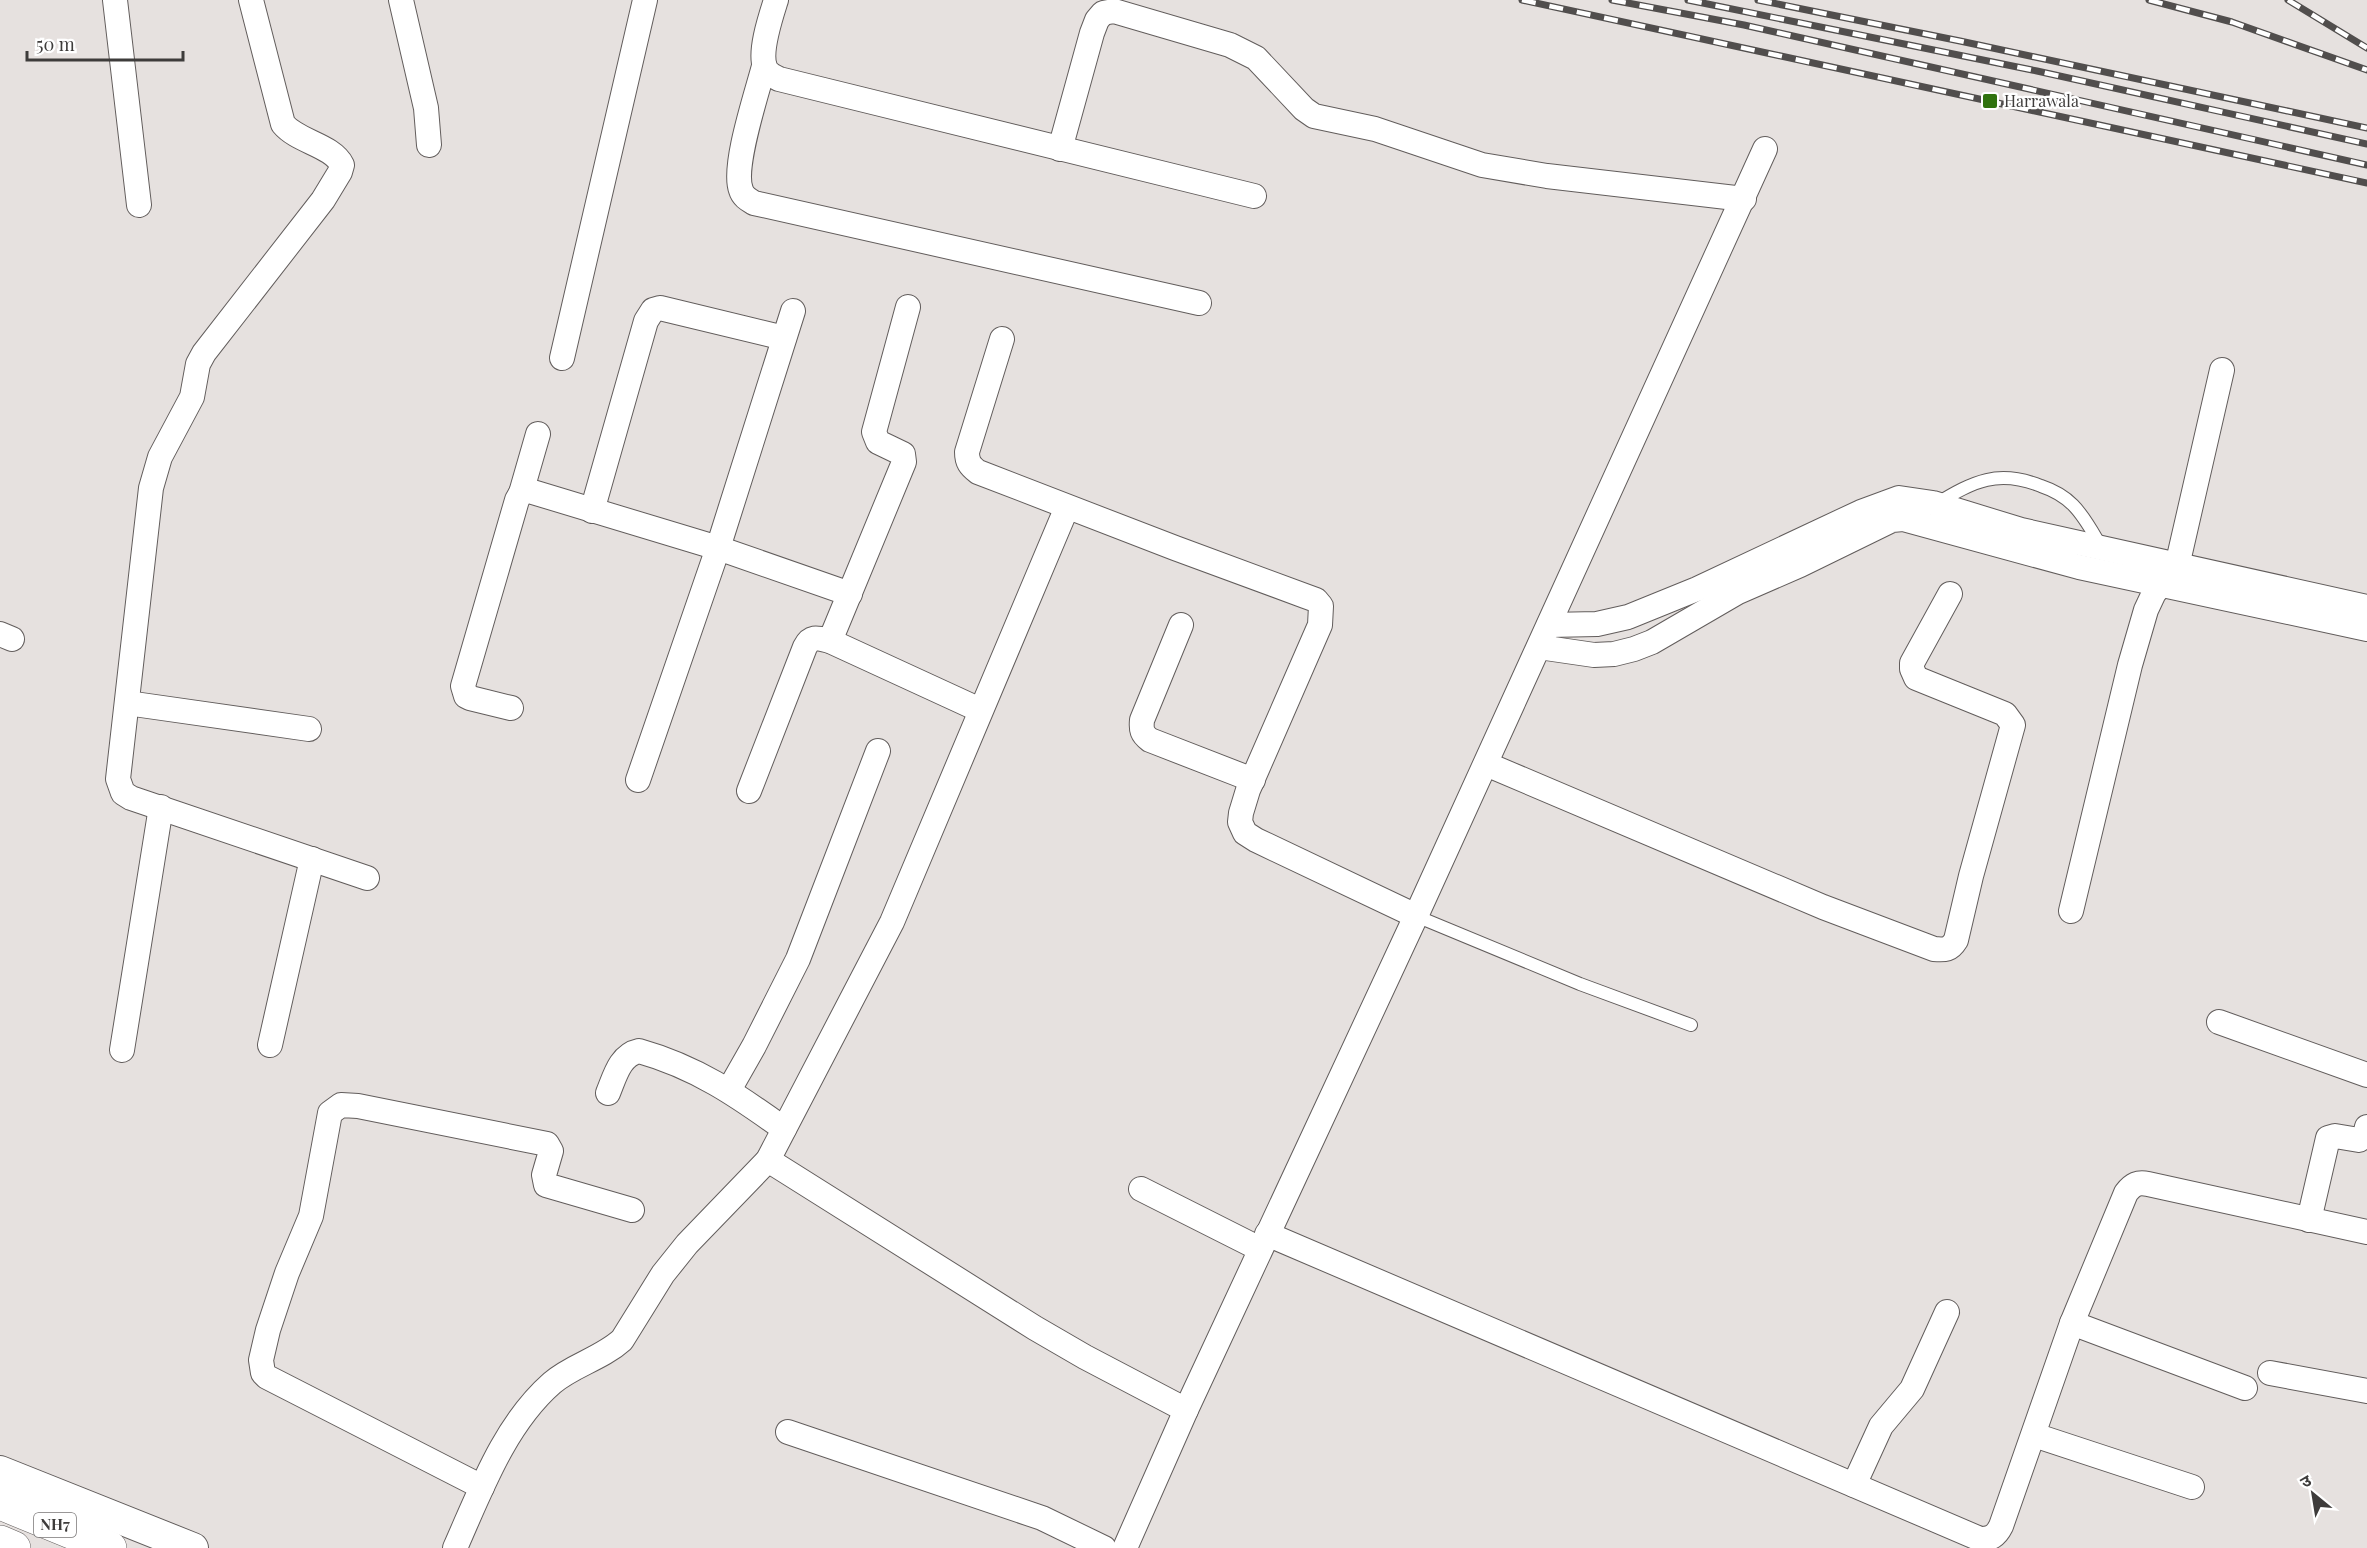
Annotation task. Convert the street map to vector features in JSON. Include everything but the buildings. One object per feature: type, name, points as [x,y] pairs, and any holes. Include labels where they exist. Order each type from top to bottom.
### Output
[{"type":"highway","name":"NH7","points":[[0,1503],[110,1548]]},
{"type":"highway","name":"NH7","points":[[0,1542],[14,1548]]},
{"type":"street","points":[[115,0],[139,205]]},
{"type":"street","points":[[251,0],[283,124],[291,133],[333,154],[342,165],[323,200],[204,353],[198,364],[192,397],[160,457],[148,503],[118,779],[123,793],[131,798],[367,878]]},
{"type":"street","points":[[401,0],[426,108],[429,145]]},
{"type":"street","points":[[562,358],[645,0]]},
{"type":"street","points":[[776,0],[768,26],[764,66],[741,155],[739,177],[741,190],[746,198],[754,203],[1199,303]]},
{"type":"street","points":[[1060,148],[1094,27],[1103,13],[1114,11],[1244,51],[1256,58],[1304,109],[1314,116],[1375,129],[1482,165],[1547,176],[1744,199]]},
{"type":"street","points":[[764,66],[770,74],[779,79],[1254,196]]},
{"type":"street","points":[[1125,1548],[1186,1410],[1486,764],[1765,149]]},
{"type":"street","points":[[830,641],[904,462],[903,454],[878,442],[874,432],[908,307]]},
{"type":"street","points":[[592,511],[646,321],[654,310],[660,308],[784,338]]},
{"type":"street","points":[[638,780],[718,548],[793,311]]},
{"type":"street","points":[[1002,339],[967,452],[967,460],[978,472],[1316,600],[1321,606],[1320,625],[1253,780],[1240,822],[1245,833],[1416,916]]},
{"type":"street","points":[[2071,911],[2130,665],[2146,610],[2161,584],[2177,566],[2222,370]]},
{"type":"street","points":[[512,708],[466,696],[463,686],[538,434]]},
{"type":"street","points":[[521,493],[526,490],[532,491],[718,548],[850,594]]},
{"type":"street","points":[[1549,625],[1597,624],[1628,617],[1680,597],[1861,512],[1935,504],[2021,530],[2367,607]]},
{"type":"street","points":[[455,1548],[499,1455],[537,1398],[566,1372],[614,1348],[622,1340],[663,1275],[687,1244],[768,1160],[892,922],[1067,507]]},
{"type":"street","points":[[1899,508],[1924,523],[2079,567],[2367,629]]},
{"type":"street","points":[[1539,648],[1594,655],[1614,654],[1634,649],[1659,638],[1738,592],[1892,520],[1899,508]]},
{"type":"street","points":[[1486,764],[1823,907],[1934,949],[1945,950],[1956,940],[1971,876],[2013,725],[2004,714],[1913,675],[1912,663],[1950,594]]},
{"type":"street","points":[[1181,625],[1142,720],[1143,735],[1150,740],[1253,780]]},
{"type":"street","points":[[749,791],[805,647],[808,640],[814,637],[830,641],[980,710]]},
{"type":"street","points":[[127,702],[309,729]]},
{"type":"street","points":[[729,1090],[798,959],[878,751]]},
{"type":"street","points":[[122,1050],[161,807]]},
{"type":"street","points":[[270,1045],[312,858]]},
{"type":"street","points":[[2219,1022],[2367,1075]]},
{"type":"street","points":[[608,1093],[623,1060],[632,1052],[639,1050],[694,1070],[729,1090],[784,1130]]},
{"type":"street","points":[[482,1487],[263,1373],[261,1360],[268,1329],[287,1273],[311,1216],[330,1113],[341,1105],[358,1106],[547,1144],[552,1151],[544,1175],[546,1185],[632,1210]]},
{"type":"street","points":[[2309,1220],[2328,1138],[2335,1136],[2359,1140],[2365,1135],[2367,1127]]},
{"type":"street","points":[[768,1160],[1085,1358],[1186,1410]]},
{"type":"street","points":[[1141,1189],[1980,1539],[1990,1539],[1997,1534],[2001,1526],[2072,1323],[2126,1192],[2139,1182],[2367,1232]]},
{"type":"street","points":[[1854,1485],[1881,1426],[1912,1389],[1947,1312]]},
{"type":"street","points":[[2072,1323],[2245,1388]]},
{"type":"street","points":[[2270,1373],[2367,1391]]},
{"type":"street","points":[[788,1432],[1042,1518],[1104,1548]]},
{"type":"street","points":[[2034,1435],[2192,1487]]},
{"type":"street","points":[[0,1471],[192,1548]]},
{"type":"lane","points":[[1935,504],[1971,484],[1989,478],[2012,477],[2026,480],[2067,499],[2085,521],[2102,548]]},
{"type":"lane","points":[[1416,916],[1580,984],[1691,1025]]},
{"type":"railway","points":[[1522,0],[2367,183]]},
{"type":"railway","points":[[1612,0],[1744,25],[2367,165]]},
{"type":"railway","points":[[1688,0],[2037,71],[2367,144]]},
{"type":"railway","points":[[1758,0],[2367,128]]},
{"type":"railway","points":[[2149,0],[2232,22],[2367,70]]},
{"type":"railway","points":[[2288,0],[2367,48]]},
{"type":"place","name":"Harrawala","points":[[1990,101]]}]
